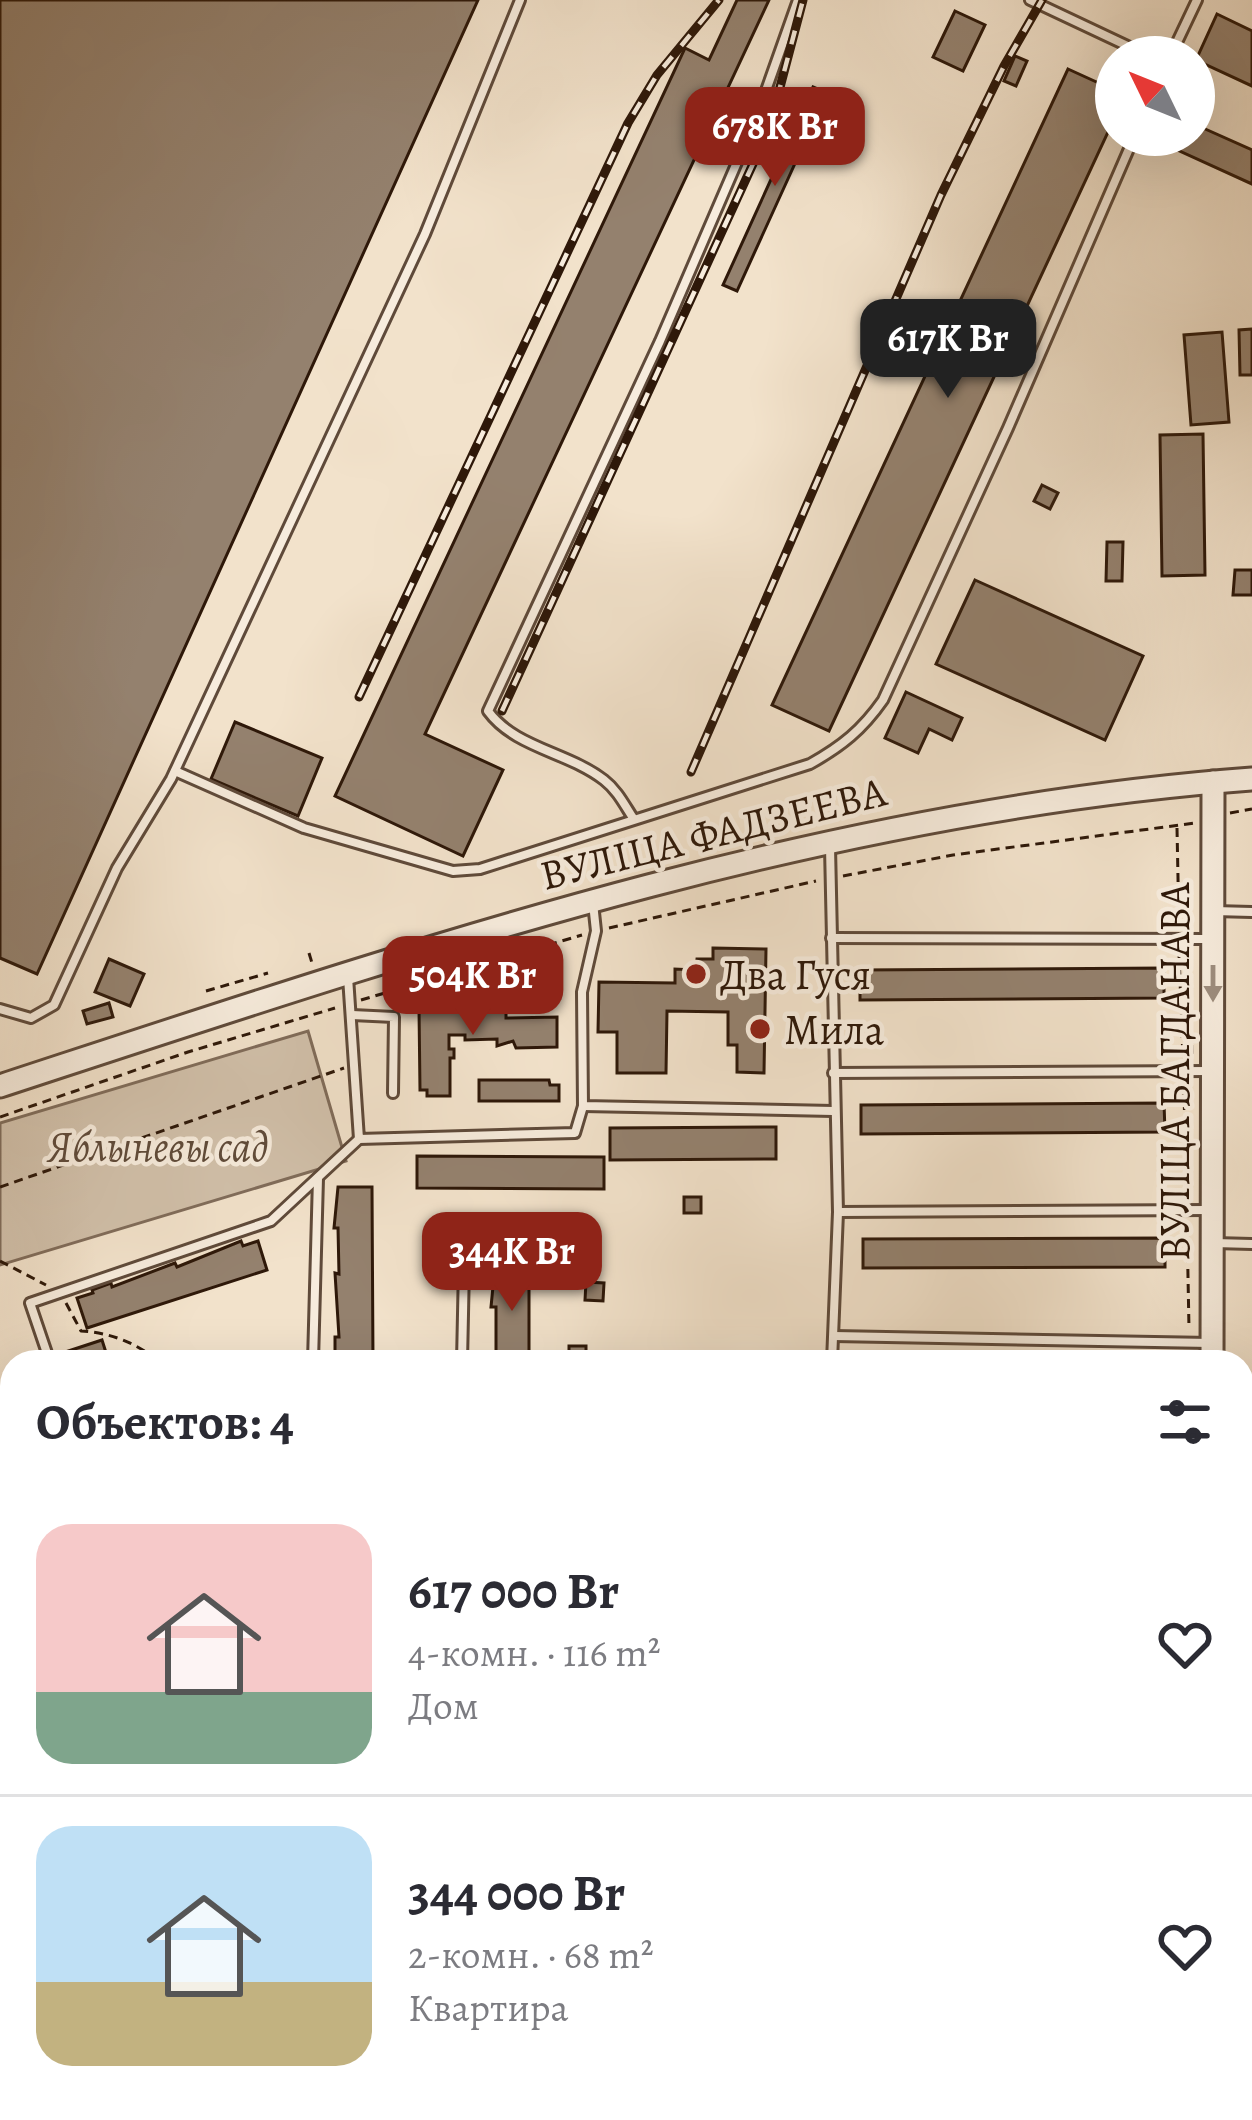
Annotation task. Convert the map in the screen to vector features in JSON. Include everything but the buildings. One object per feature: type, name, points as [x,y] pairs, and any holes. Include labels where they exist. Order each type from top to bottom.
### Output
[{"type":"street","name":"ВУЛІЦА ФАДЗЕЕВА","points":[[0,1086],[347,971],[829,840],[941,818],[1252,779]]},
{"type":"street","name":"ВУЛІЦА БАГДАНАВА","points":[[1205,1349],[1213,1210],[1196,1071],[1213,939],[1213,782]]},
{"type":"lane","points":[[0,1010],[31,1018],[54,1005],[117,868],[175,771],[425,234],[520,0]]},
{"type":"lane","points":[[633,818],[616,791],[599,776],[500,728],[488,711],[669,321],[758,116],[798,0]]},
{"type":"lane","points":[[1030,0],[1106,36]]},
{"type":"lane","points":[[1180,36],[1197,0]]},
{"type":"lane","points":[[175,771],[304,828],[453,871],[479,869],[810,764],[845,745],[883,700],[1127,156]]},
{"type":"lane","points":[[829,840],[838,1212],[833,1350]]},
{"type":"lane","points":[[46,1350],[30,1303],[271,1221],[359,1139],[575,1133],[584,1106],[582,992],[596,931],[593,901]]},
{"type":"lane","points":[[1213,911],[1252,912]]},
{"type":"lane","points":[[831,938],[1213,939]]},
{"type":"lane","points":[[347,971],[359,1139]]},
{"type":"lane","points":[[352,1016],[394,1017],[393,1093]]},
{"type":"lane","points":[[833,1073],[1196,1071]]},
{"type":"lane","points":[[584,1106],[833,1112]]},
{"type":"lane","points":[[313,1350],[318,1178]]},
{"type":"lane","points":[[838,1212],[1213,1210]]},
{"type":"lane","points":[[1212,1243],[1252,1244]]},
{"type":"lane","points":[[462,1350],[464,1266]]},
{"type":"lane","points":[[834,1336],[1205,1349]]},
{"type":"path","points":[[1228,814],[1252,809]]},
{"type":"path","points":[[0,1117],[188,1052],[596,931],[786,885],[953,855],[1200,821]]},
{"type":"path","points":[[1177,826],[1179,939],[1196,1071]]},
{"type":"path","points":[[309,953],[312,963]]},
{"type":"path","points":[[206,991],[268,973]]},
{"type":"path","points":[[322,1000],[325,1010]]},
{"type":"path","points":[[1191,1016],[1196,1071],[1187,1210],[1205,1349]]},
{"type":"path","points":[[0,1186],[355,1064]]},
{"type":"path","points":[[0,1261],[60,1293],[81,1331],[104,1332],[136,1350]]},
{"type":"green space","name":"Яблыневы сад","points":[[308,1031],[346,1161],[0,1265],[0,1123]]},
{"type":"railway","points":[[359,697],[628,123],[657,75],[719,0]]},
{"type":"railway","points":[[502,711],[769,129],[803,0]]},
{"type":"railway","points":[[691,772],[941,195],[1042,0]]},
{"type":"place","name":"Два Гуся","points":[[696,974]]},
{"type":"place","name":"Мила","points":[[760,1029]]}]
